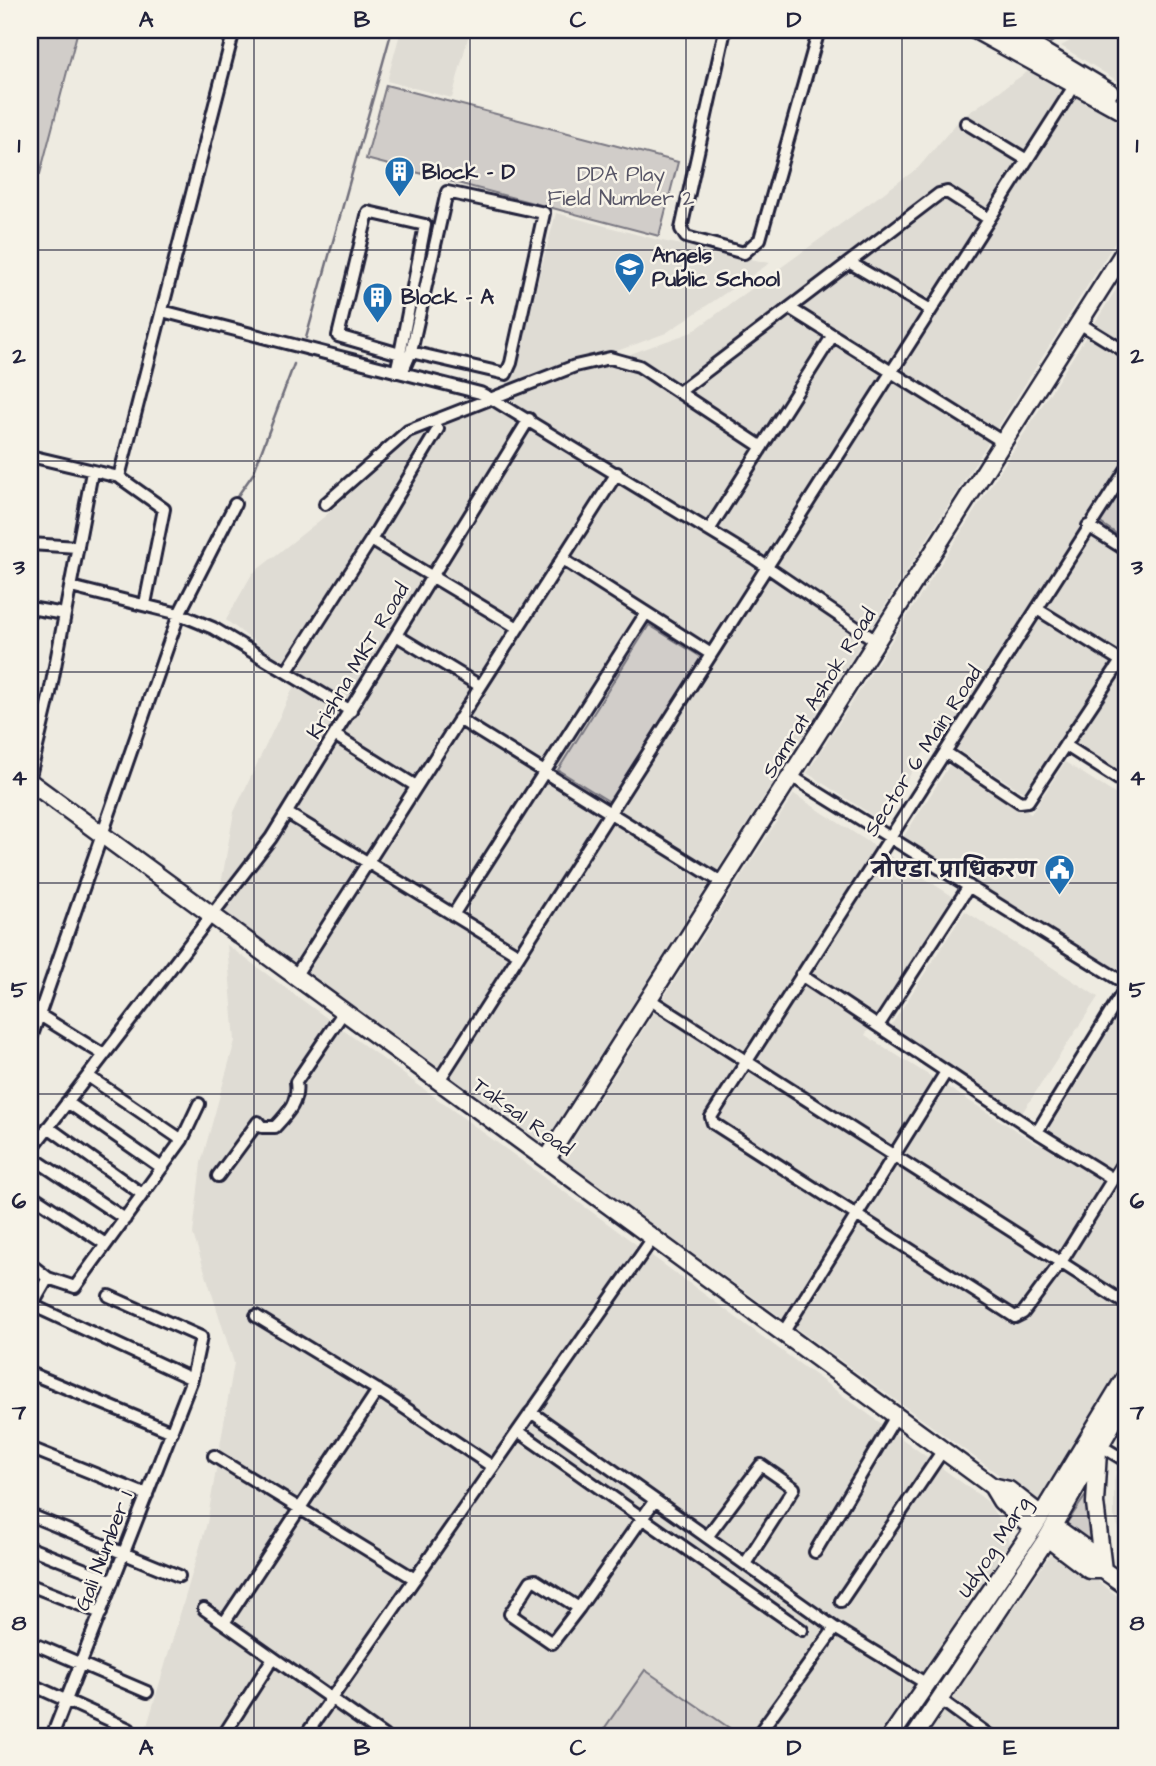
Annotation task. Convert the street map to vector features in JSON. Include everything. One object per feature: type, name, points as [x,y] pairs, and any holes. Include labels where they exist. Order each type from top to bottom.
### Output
[{"type":"street","points":[[119,477],[234,30]]},
{"type":"street","points":[[725,30],[681,229],[686,237],[744,253],[760,239],[819,30]]},
{"type":"street","points":[[975,30],[1126,102]]},
{"type":"street","points":[[999,30],[1078,79],[1126,113]]},
{"type":"street","points":[[438,1082],[1078,79]]},
{"type":"street","points":[[966,123],[1027,160]]},
{"type":"street","points":[[399,373],[405,353],[447,192],[544,213],[511,363],[506,374],[405,353],[338,337],[368,212],[425,225],[405,353]]},
{"type":"street","points":[[679,393],[852,264],[943,192],[989,219]]},
{"type":"street","name":"Samrat Ashok Road","points":[[547,1159],[1126,249]]},
{"type":"street","points":[[852,264],[931,310]]},
{"type":"street","points":[[791,309],[1003,442]]},
{"type":"street","points":[[162,312],[494,400],[767,566],[876,642]]},
{"type":"street","points":[[1079,323],[1126,352]]},
{"type":"street","points":[[709,530],[833,335]]},
{"type":"street","points":[[325,504],[408,431],[494,400],[575,366],[610,358],[639,366],[762,447]]},
{"type":"street","name":"Krishna MKT Road","points":[[30,1154],[287,813],[529,419]]},
{"type":"street","points":[[287,671],[438,429]]},
{"type":"street","points":[[30,456],[119,477],[164,509],[145,604]]},
{"type":"street","name":"Sector 6 Main Road","points":[[857,1215],[713,1123],[712,1113],[1126,470]]},
{"type":"street","points":[[30,776],[71,587],[92,472]]},
{"type":"street","points":[[294,978],[617,473]]},
{"type":"street","points":[[30,1041],[34,1011],[103,838],[180,614],[234,503]]},
{"type":"street","points":[[1088,526],[1126,550]]},
{"type":"street","points":[[371,540],[518,628]]},
{"type":"street","points":[[30,544],[78,547]]},
{"type":"street","points":[[562,559],[711,654]]},
{"type":"street","points":[[71,587],[180,614],[213,628],[351,711]]},
{"type":"street","points":[[30,607],[64,614]]},
{"type":"street","points":[[945,752],[1024,802],[1031,799],[1065,745],[1124,663],[1037,609]]},
{"type":"street","points":[[453,915],[646,613]]},
{"type":"street","points":[[396,635],[480,686]]},
{"type":"street","points":[[460,719],[723,883]]},
{"type":"street","points":[[336,736],[416,786]]},
{"type":"street","points":[[1065,745],[1126,785]]},
{"type":"street","points":[[791,776],[1126,986],[1037,1132]]},
{"type":"street","name":"Taksal Road","points":[[30,782],[294,978],[547,1159],[992,1486],[1001,1500],[1037,1522]]},
{"type":"street","points":[[287,813],[369,860],[519,956]]},
{"type":"street","points":[[878,1026],[969,886]]},
{"type":"street","points":[[801,975],[1037,1132],[1113,1179]]},
{"type":"street","points":[[649,999],[1126,1304]]},
{"type":"street","points":[[34,1011],[104,1055]]},
{"type":"street","points":[[218,1176],[258,1122],[262,1127],[275,1127],[291,1110],[298,1092],[296,1082],[343,1013]]},
{"type":"street","points":[[783,1333],[946,1072]]},
{"type":"street","points":[[88,1076],[182,1140]]},
{"type":"street","points":[[68,1102],[162,1168]]},
{"type":"street","points":[[30,1264],[48,1278],[75,1287],[104,1243],[125,1219],[182,1140],[199,1104]]},
{"type":"street","points":[[48,1127],[142,1194]]},
{"type":"street","points":[[30,1154],[125,1219]]},
{"type":"street","points":[[857,1215],[1009,1315],[1024,1313],[1061,1262],[1126,1158]]},
{"type":"street","points":[[30,1194],[104,1243]]},
{"type":"street","points":[[305,1736],[653,1238]]},
{"type":"street","points":[[48,1278],[31,1307],[192,1379]]},
{"type":"street","name":"Gali Number 1","points":[[52,1736],[192,1379],[201,1337],[109,1296]]},
{"type":"street","points":[[256,1316],[378,1390],[493,1467]]},
{"type":"street","points":[[30,1373],[172,1432]]},
{"type":"street","name":"Udyog Marg","points":[[891,1736],[1015,1556],[1126,1376]]},
{"type":"street","points":[[224,1623],[378,1390]]},
{"type":"street","name":"Udyog Marg","points":[[915,1736],[1050,1532],[1098,1444],[1126,1400]]},
{"type":"street","points":[[531,1412],[835,1628],[927,1684]]},
{"type":"street","points":[[815,1552],[897,1416]]},
{"type":"street","points":[[518,1431],[802,1630]]},
{"type":"street","points":[[1103,1570],[1095,1503],[1098,1444],[1126,1461]]},
{"type":"street","points":[[30,1448],[147,1495]]},
{"type":"street","points":[[841,1601],[943,1450]]},
{"type":"street","points":[[214,1456],[415,1579]]},
{"type":"street","points":[[707,1537],[761,1465],[788,1484],[793,1488],[745,1564]]},
{"type":"street","name":"Taksal Road","points":[[992,1486],[1009,1490],[1037,1522]]},
{"type":"street","points":[[579,1608],[535,1580],[510,1614],[552,1643],[579,1608],[655,1500]]},
{"type":"street","points":[[1001,1500],[1018,1529],[1015,1556]]},
{"type":"street","points":[[30,1515],[179,1576]]},
{"type":"street","points":[[1050,1532],[1097,1557],[1103,1570],[1126,1586]]},
{"type":"street","points":[[30,1548],[113,1581]]},
{"type":"street","points":[[30,1585],[100,1613]]},
{"type":"street","points":[[204,1609],[384,1736]]},
{"type":"street","points":[[757,1736],[835,1628]]},
{"type":"street","points":[[30,1642],[147,1692]]},
{"type":"street","points":[[223,1736],[273,1658]]},
{"type":"street","points":[[30,1684],[129,1729]]},
{"type":"street","points":[[941,1700],[990,1736]]},
{"type":"shaded area","points":[[401,30],[470,30],[452,98],[387,81]]},
{"type":"shaded area","points":[[1090,30],[1126,30],[1126,86],[1061,46]]},
{"type":"shaded area","points":[[1034,67],[1126,126],[1126,225],[544,1144],[217,907],[234,812],[299,676],[226,620],[252,574],[324,517],[415,435],[475,409],[692,332],[918,168],[960,119]]},
{"type":"shaded area","name":"Angels Public School","points":[[556,213],[662,241],[770,263],[666,333],[508,391]]},
{"type":"shaded area","points":[[1126,274],[1126,775],[1064,735],[1026,794],[935,735],[881,821],[807,773]]},
{"type":"shaded area","name":"नोएडा प्राधिकरण","points":[[1065,762],[1126,801],[1126,955],[1114,975],[902,839],[951,763],[1031,814]]},
{"type":"shaded area","points":[[794,794],[952,896],[865,1035],[1039,1145],[1123,1008],[1126,1010],[1126,1366],[1039,1504],[561,1158]]},
{"type":"shaded area","points":[[965,911],[1098,997],[1020,1116],[888,1030]]},
{"type":"shaded area","points":[[227,945],[987,1501],[1007,1532],[1010,1552],[883,1736],[144,1736],[207,1523],[234,1363],[193,1234],[201,1163],[235,1041]]},
{"type":"shaded area","points":[[1126,1438],[1126,1547],[1114,1516],[1114,1482],[1121,1447]]},
{"type":"shaded area","points":[[1054,1549],[1126,1602],[1126,1736],[926,1736]]},
{"type":"green space","points":[[30,30],[78,30],[40,174],[30,171]]},
{"type":"green space","points":[[1015,30],[1070,30],[1047,45]]},
{"type":"green space","name":"DDA Play Field Number 2","points":[[386,85],[678,162],[659,236],[366,159]]},
{"type":"green space","points":[[1126,482],[1126,540],[1099,522]]},
{"type":"green space","points":[[649,625],[706,660],[615,805],[558,770]]},
{"type":"green space","points":[[1091,1488],[1092,1545],[1064,1527]]},
{"type":"green space","points":[[645,1670],[741,1736],[599,1736]]},
{"type":"waterway","points":[[306,338],[392,30]]},
{"type":"waterway","points":[[234,501],[253,474],[294,364]]},
{"type":"place","name":"Block - D","points":[[399,199]]},
{"type":"place","name":"Angels Public School","points":[[629,294]]},
{"type":"place","name":"Block - A","points":[[378,324]]},
{"type":"place","name":"नोएडा प्राधिकरण","points":[[1059,897]]}]
